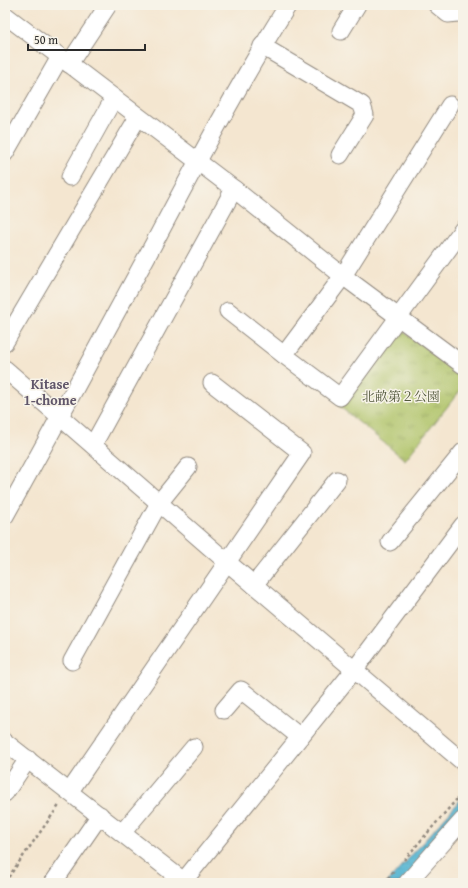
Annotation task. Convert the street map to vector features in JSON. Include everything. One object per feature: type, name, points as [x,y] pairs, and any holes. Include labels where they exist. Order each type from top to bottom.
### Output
[{"type":"street","points":[[5,153],[64,60],[108,5]]},
{"type":"street","points":[[5,516],[61,416],[197,161],[262,46],[288,5]]},
{"type":"street","points":[[341,31],[358,5]]},
{"type":"street","points":[[437,5],[448,14],[458,13],[463,9]]},
{"type":"street","points":[[5,15],[234,189],[343,276],[463,365]]},
{"type":"street","points":[[262,46],[362,105],[365,115],[340,155]]},
{"type":"street","points":[[70,177],[114,98]]},
{"type":"street","points":[[284,355],[343,276],[450,106]]},
{"type":"street","points":[[5,342],[138,117]]},
{"type":"street","points":[[93,445],[234,189]]},
{"type":"street","points":[[228,311],[340,397],[463,229]]},
{"type":"street","points":[[5,369],[61,416],[227,562],[463,762]]},
{"type":"street","points":[[70,791],[302,453],[212,383]]},
{"type":"street","points":[[390,542],[463,452]]},
{"type":"street","points":[[72,661],[159,503],[188,467]]},
{"type":"street","points":[[254,585],[337,480]]},
{"type":"street","points":[[5,742],[70,791],[184,882],[355,669],[463,525]]},
{"type":"street","points":[[224,710],[241,690],[300,737]]},
{"type":"street","points":[[122,833],[194,746]]},
{"type":"street","points":[[5,793],[28,759]]},
{"type":"street","points":[[53,883],[100,816]]},
{"type":"street","points":[[407,883],[463,820]]},
{"type":"path","points":[[5,882],[70,791]]},
{"type":"path","points":[[384,883],[463,792]]},
{"type":"green space","name":"北畝第２公園","points":[[400,329],[463,377],[463,387],[405,460],[339,406]]},
{"type":"water","points":[[463,797],[463,814],[403,883],[387,883]]},
{"type":"district","name":"Kitase 1-chome","points":[[50,392]]}]
